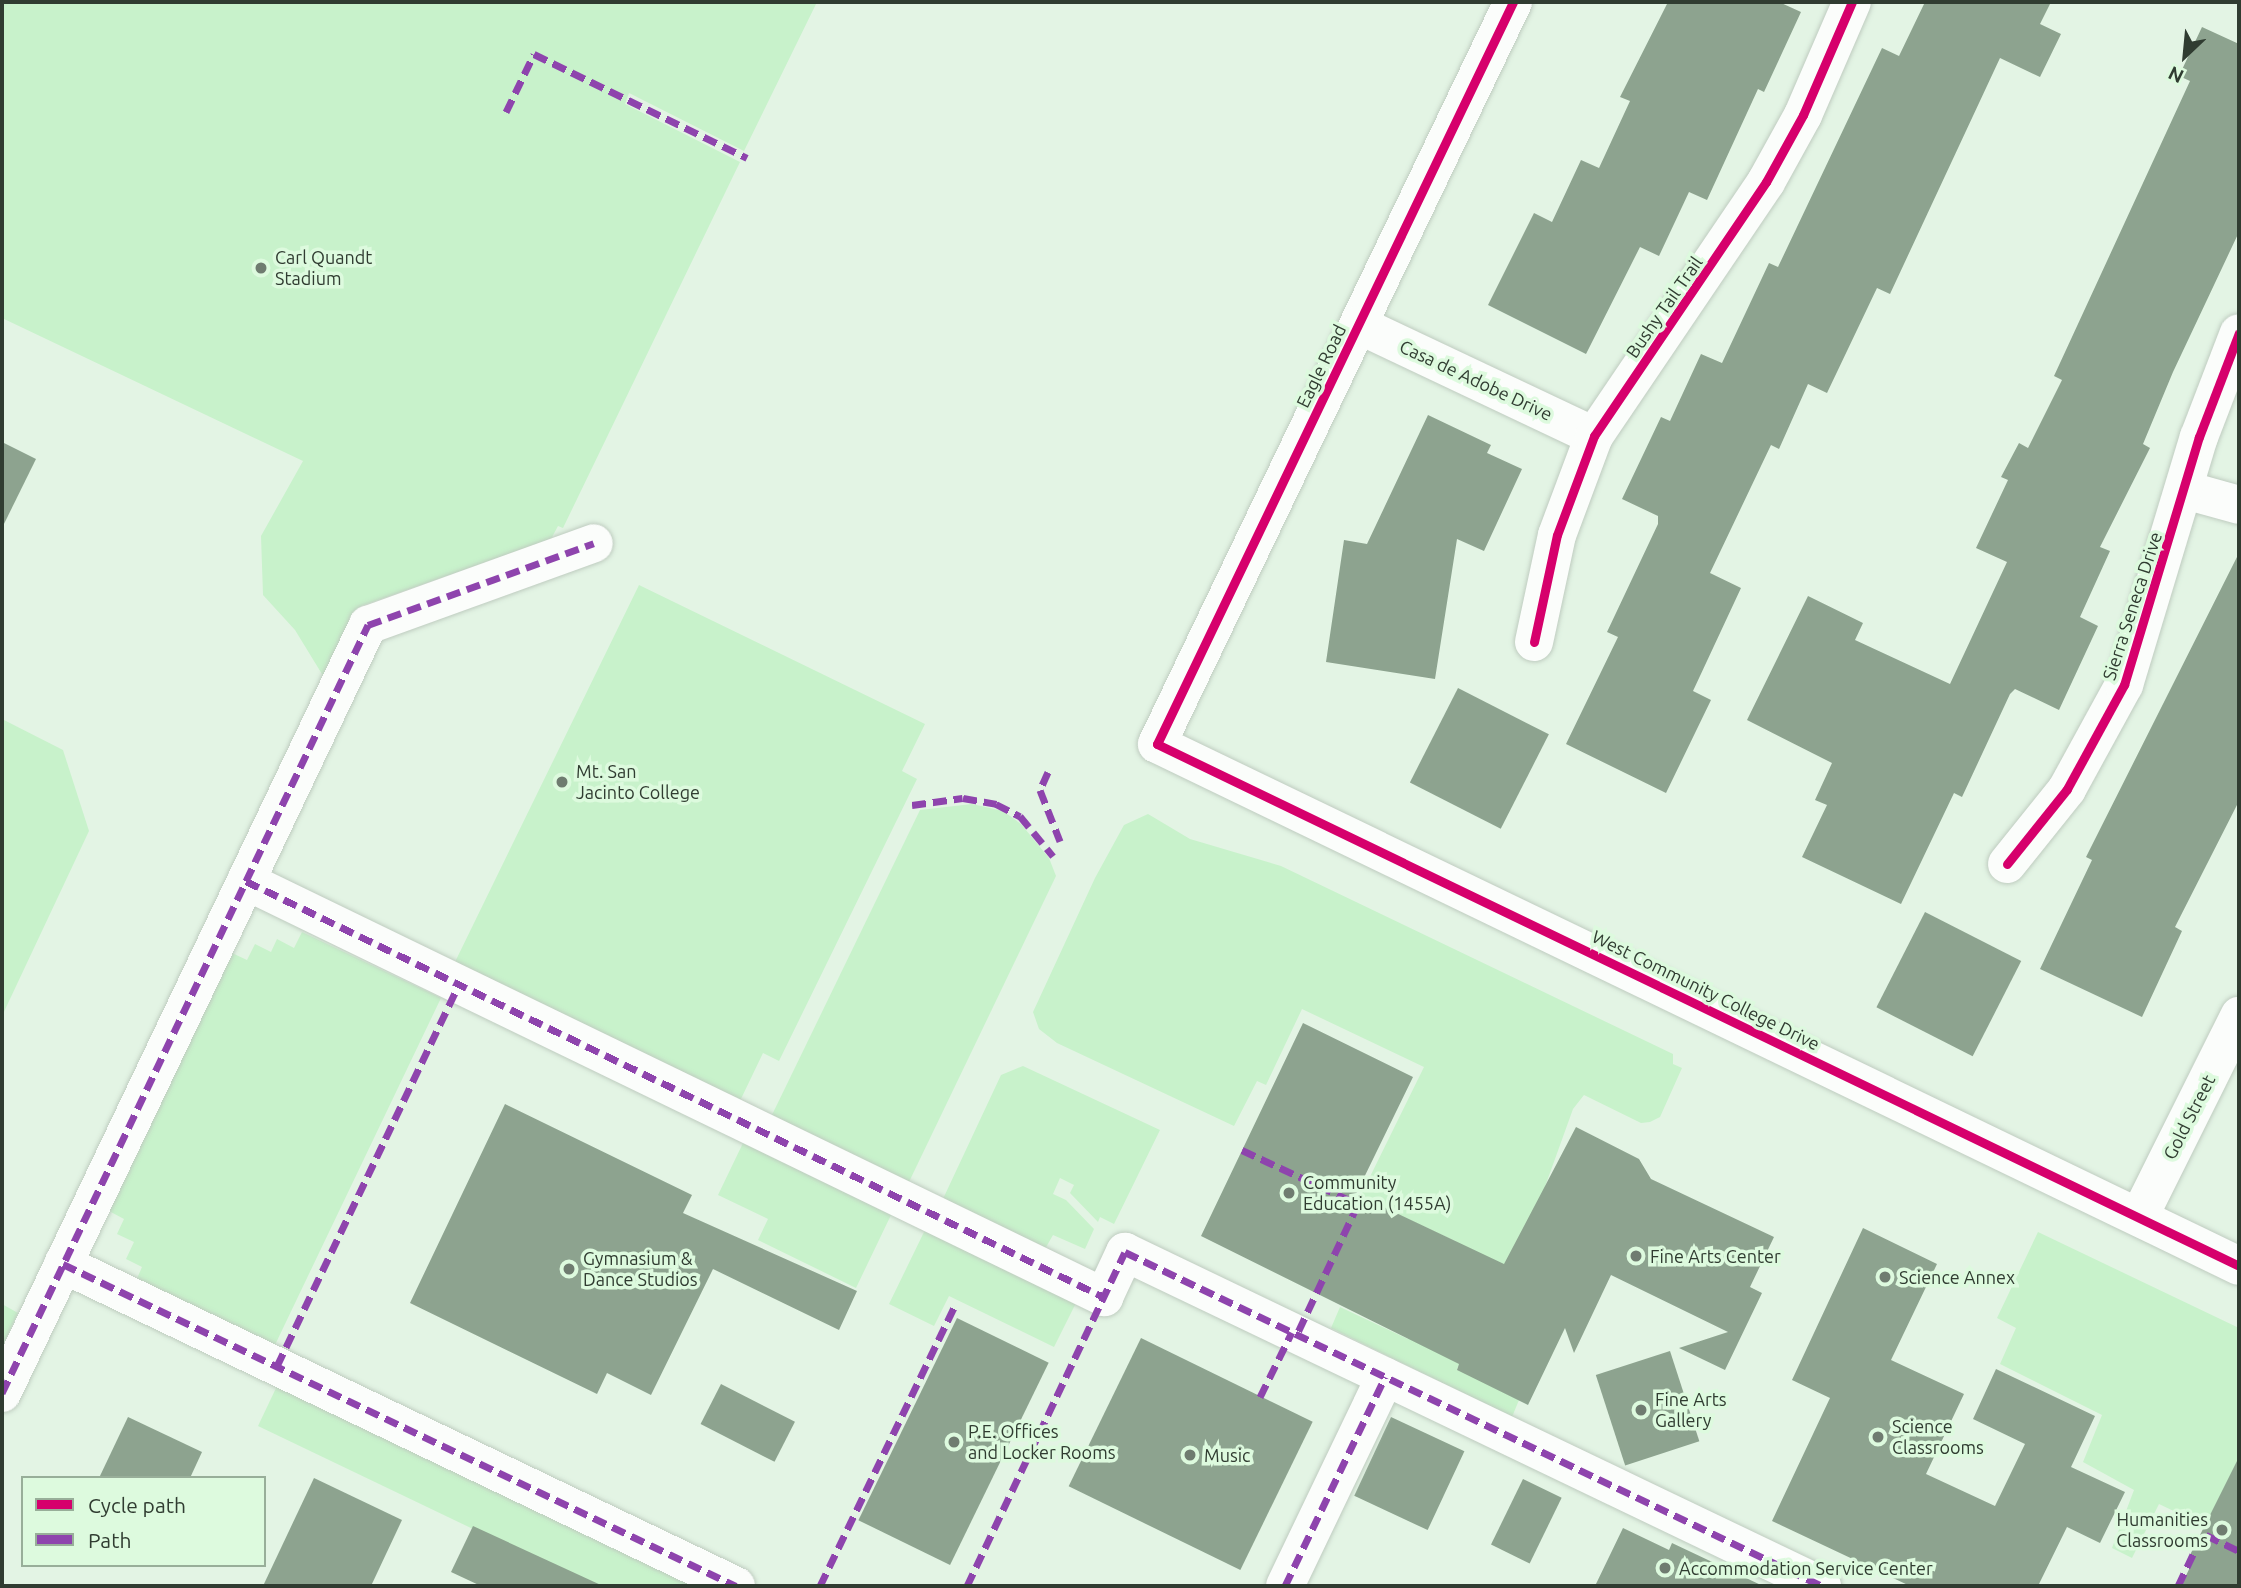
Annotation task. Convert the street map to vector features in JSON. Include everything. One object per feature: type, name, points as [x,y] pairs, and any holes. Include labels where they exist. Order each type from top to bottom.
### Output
[{"type":"street","name":"Eagle Road","points":[[1157,744],[1513,2]]},
{"type":"street","name":"Bushy Tail Trail","points":[[1534,642],[1558,535],[1594,436],[1766,182],[1803,115],[1852,2]]},
{"type":"street","name":"Casa de Adobe Drive","points":[[1359,325],[1594,436]]},
{"type":"street","name":"Sierra Seneca Drive","points":[[2007,864],[2067,789],[2124,685],[2217,384],[2239,333]]},
{"type":"street","points":[[2185,490],[2239,505]]},
{"type":"street","points":[[2,1393],[368,625],[594,543]]},
{"type":"street","name":"West Community College Drive","points":[[1157,744],[2239,1266]]},
{"type":"street","points":[[246,881],[1104,1297],[1125,1252],[1822,1586]]},
{"type":"street","name":"Gold Street","points":[[2139,1217],[2239,1017]]},
{"type":"street","points":[[63,1264],[736,1586]]},
{"type":"street","points":[[1285,1586],[1385,1377]]},
{"type":"green space","name":"Carl Quandt Stadium","points":[[2,2],[817,2],[744,151],[629,93],[625,104],[740,162],[563,528],[558,526],[551,539],[361,606],[325,679],[295,630],[263,595],[261,536],[303,461],[2,318]]},
{"type":"green space","points":[[639,585],[925,724],[902,771],[917,779],[779,1061],[763,1053],[739,1103],[454,964]]},
{"type":"green space","points":[[2,719],[63,750],[89,831],[2,1016]]},
{"type":"green space","points":[[972,804],[1003,811],[1021,824],[1049,858],[1056,876],[908,1184],[771,1117],[920,810]]},
{"type":"green space","points":[[1148,814],[1190,839],[1281,866],[1673,1054],[1673,1064],[1682,1068],[1660,1117],[1650,1122],[1641,1123],[1584,1095],[1573,1109],[1542,1195],[1490,1291],[1494,1294],[1457,1369],[1519,1400],[1512,1417],[1331,1328],[1340,1307],[1408,1339],[1455,1241],[1360,1197],[1424,1067],[1302,1009],[1266,1085],[1257,1081],[1234,1126],[1057,1043],[1039,1029],[1033,1012],[1095,878],[1124,825]]},
{"type":"green space","points":[[302,932],[441,998],[274,1347],[136,1281],[142,1267],[126,1259],[134,1242],[117,1234],[124,1219],[109,1211],[232,953],[247,960],[255,944],[271,952],[277,939],[294,948]]},
{"type":"green space","points":[[1023,1066],[1160,1130],[1114,1224],[1100,1217],[1098,1222],[1070,1193],[1074,1185],[1060,1178],[1053,1194],[1066,1200],[1094,1229],[1085,1249],[1053,1235],[1045,1249],[942,1201],[1001,1075]]},
{"type":"green space","points":[[743,1143],[891,1215],[856,1288],[758,1240],[768,1219],[718,1195]]},
{"type":"green space","points":[[925,1230],[1076,1303],[1054,1347],[949,1296],[934,1326],[889,1304]]},
{"type":"green space","points":[[2038,1232],[2239,1328],[2239,1481],[2230,1477],[2205,1526],[2159,1504],[2132,1558],[2112,1548],[2134,1490],[2083,1462],[2102,1415],[2000,1364],[2016,1328],[1997,1318]]},
{"type":"green space","points":[[2,1304],[18,1313],[2,1347]]},
{"type":"green space","points":[[277,1386],[695,1586],[592,1586],[258,1426]]},
{"type":"building","points":[[1668,2],[1779,2],[1801,12],[1764,92],[1758,89],[1707,200],[1689,192],[1659,256],[1640,247],[1586,354],[1488,305],[1534,213],[1552,222],[1581,160],[1599,168],[1630,101],[1620,97]]},
{"type":"building","points":[[1925,2],[2051,2],[2040,24],[2061,34],[2040,77],[2000,58],[1890,294],[1877,288],[1827,393],[1808,384],[1779,449],[1771,445],[1710,573],[1741,588],[1693,691],[1711,700],[1666,793],[1566,744],[1618,637],[1607,632],[1658,524],[1658,516],[1622,499],[1661,417],[1670,421],[1701,354],[1722,363],[1769,263],[1778,267],[1882,48],[1899,56]]},
{"type":"building","points":[[2202,27],[2239,44],[2239,232],[2173,372],[2143,444],[2150,448],[2100,547],[2110,551],[2080,617],[2098,626],[2059,710],[2015,689],[2010,694],[1962,797],[1954,793],[1901,904],[1802,857],[1827,805],[1815,800],[1832,763],[1747,720],[1808,596],[1863,623],[1855,640],[1950,684],[2007,562],[1976,548],[2008,480],[2001,477],[2019,443],[2028,448],[2062,380],[2054,376],[2190,81],[2179,76]]},
{"type":"building","points":[[1428,415],[1491,445],[1487,453],[1522,469],[1484,551],[1457,539],[1435,679],[1326,662],[1344,540],[1367,544]]},
{"type":"building","points":[[2,442],[36,459],[2,528]]},
{"type":"building","points":[[2239,553],[2239,801],[2175,927],[2182,931],[2142,1017],[2040,969],[2092,860],[2086,857]]},
{"type":"building","points":[[1458,688],[1549,734],[1501,829],[1410,782]]},
{"type":"building","points":[[1925,912],[2021,961],[1973,1056],[1876,1007]]},
{"type":"building","points":[[1303,1023],[1413,1077],[1356,1194],[1504,1264],[1576,1127],[1639,1159],[1651,1179],[1774,1237],[1750,1287],[1762,1293],[1725,1370],[1679,1348],[1728,1332],[1611,1275],[1574,1353],[1565,1328],[1528,1405],[1457,1370],[1459,1364],[1201,1236]]},
{"type":"building","name":"Gymnasium & Dance Studios","points":[[505,1104],[692,1195],[683,1213],[857,1291],[839,1330],[713,1269],[651,1395],[607,1373],[597,1394],[410,1303]]},
{"type":"building","name":"Science Classrooms","points":[[1863,1228],[1937,1264],[1891,1360],[1964,1394],[1926,1474],[1995,1506],[2025,1444],[1973,1419],[1996,1369],[2095,1416],[2071,1467],[2125,1492],[2100,1543],[2067,1527],[2038,1586],[1910,1586],[1772,1521],[1830,1398],[1792,1380]]},
{"type":"building","name":"P.E. Offices and Locker Rooms","points":[[957,1318],[1049,1363],[950,1565],[858,1520]]},
{"type":"building","name":"Music","points":[[1141,1338],[1313,1422],[1240,1570],[1069,1486]]},
{"type":"building","name":"Fine Arts Gallery","points":[[1670,1351],[1699,1441],[1625,1465],[1596,1375]]},
{"type":"building","points":[[721,1384],[795,1422],[775,1462],[701,1424]]},
{"type":"building","points":[[128,1417],[202,1452],[191,1476],[100,1476]]},
{"type":"building","points":[[1391,1417],[1464,1451],[1428,1530],[1354,1496]]},
{"type":"building","name":"Humanities Classrooms","points":[[2239,1457],[2239,1586],[2181,1586],[2193,1561],[2188,1559]]},
{"type":"building","points":[[314,1478],[402,1520],[371,1586],[263,1586]]},
{"type":"building","points":[[1523,1479],[1562,1498],[1530,1563],[1491,1545]]},
{"type":"building","points":[[473,1526],[603,1586],[481,1586],[451,1572]]},
{"type":"building","name":"Accommodation Service Center","points":[[1623,1528],[1669,1550],[1672,1543],[1763,1586],[1595,1586]]},
{"type":"marked path","points":[[506,112],[534,54],[747,158]]},
{"type":"marked path","points":[[2,1393],[368,625],[594,543]]},
{"type":"marked path","points":[[1048,772],[1040,790],[1060,841]]},
{"type":"marked path","points":[[912,805],[963,798],[996,804],[1020,816],[1053,856]]},
{"type":"marked path","points":[[246,881],[1104,1297]]},
{"type":"marked path","points":[[277,1366],[459,985]]},
{"type":"marked path","points":[[1242,1150],[1358,1204],[1297,1334]]},
{"type":"marked path","points":[[967,1586],[1125,1252],[1822,1586]]},
{"type":"marked path","points":[[63,1264],[736,1586]]},
{"type":"marked path","points":[[820,1586],[954,1308]]},
{"type":"marked path","points":[[1260,1397],[1292,1332]]},
{"type":"marked path","points":[[1285,1586],[1385,1377]]},
{"type":"marked path","points":[[2178,1586],[2203,1533]]},
{"type":"marked path","points":[[2206,1535],[2239,1551]]},
{"type":"cycle path","points":[[1513,2],[1157,744],[2239,1266]]},
{"type":"cycle path","points":[[1534,642],[1557,535],[1594,436],[1766,182],[1803,115],[1852,2]]},
{"type":"cycle path","points":[[2007,864],[2067,789],[2124,685],[2199,437],[2239,333]]},
{"type":"place","name":"Carl Quandt Stadium","points":[[261,268]]},
{"type":"place","name":"Mt. San Jacinto College","points":[[562,782]]},
{"type":"place","name":"Community Education (1455A)","points":[[1289,1193]]},
{"type":"place","name":"Fine Arts Center","points":[[1636,1256]]},
{"type":"place","name":"Gymnasium & Dance Studios","points":[[569,1269]]},
{"type":"place","name":"Science Annex","points":[[1885,1277]]},
{"type":"place","name":"Fine Arts Gallery","points":[[1641,1410]]},
{"type":"place","name":"Science Classrooms","points":[[1878,1437]]},
{"type":"place","name":"P.E. Offices and Locker Rooms","points":[[954,1442]]},
{"type":"place","name":"Music","points":[[1190,1455]]},
{"type":"place","name":"Humanities Classrooms","points":[[2222,1530]]},
{"type":"place","name":"Accommodation Service Center","points":[[1665,1568]]}]
